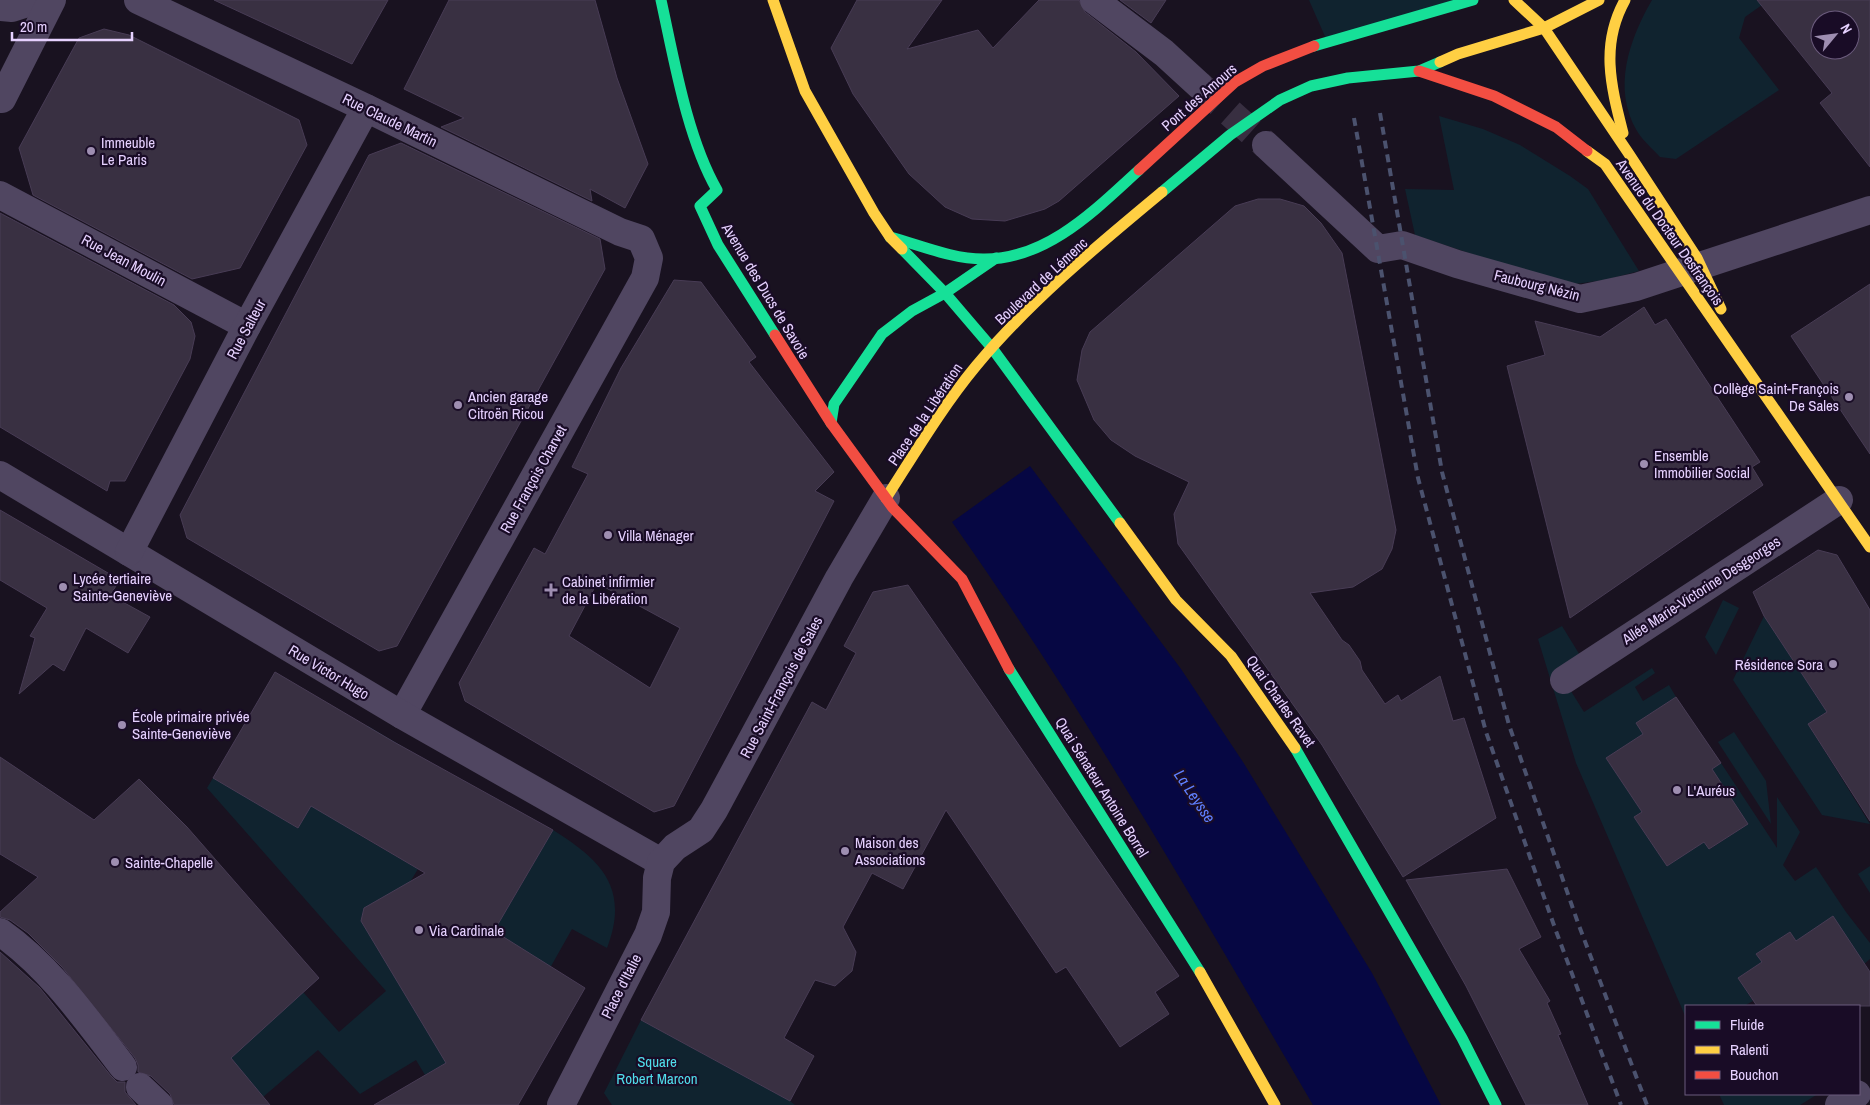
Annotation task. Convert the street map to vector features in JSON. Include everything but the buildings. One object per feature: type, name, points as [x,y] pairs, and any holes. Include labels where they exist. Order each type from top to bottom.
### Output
[{"type":"main road","name":"Avenue des Ducs de Savoie","points":[[661,0],[675,63],[703,166],[717,190],[700,206],[718,245],[831,423],[886,498]]},
{"type":"main road","points":[[774,0],[782,33],[806,91],[859,189],[890,237],[945,293],[992,348]]},
{"type":"main road","name":"Pont des Amours","points":[[1095,210],[1235,82],[1261,65],[1292,52],[1473,0]]},
{"type":"main road","name":"Avenue du Docteur Desfrançois","points":[[1514,0],[1544,28],[1697,258],[1746,365]]},
{"type":"main road","points":[[1419,71],[1458,54],[1544,28],[1599,0]]},
{"type":"main road","name":"Avenue du Docteur Desfrançois","points":[[1625,0],[1618,10],[1610,42],[1609,74],[1629,154]]},
{"type":"main road","name":"Boulevard de Lémenc","points":[[992,348],[1031,308],[1112,236],[1230,135],[1280,100],[1312,86],[1348,78],[1419,71]]},
{"type":"main road","name":"Avenue du Docteur Desfrançois","points":[[1419,71],[1494,96],[1535,116],[1556,127],[1604,164],[1677,270],[1746,365],[1870,546]]},
{"type":"main road","name":"Boulevard de Lémenc","points":[[890,237],[965,257],[996,258],[1020,253],[1045,244],[1071,230],[1095,210]]},
{"type":"main road","points":[[831,423],[834,404],[882,334],[912,311],[945,293],[996,258]]},
{"type":"main road","name":"Place de la Libération","points":[[886,498],[955,394],[992,348]]},
{"type":"main road","name":"Quai Charles Ravet","points":[[992,348],[1176,600],[1231,656],[1300,755],[1462,1038],[1496,1105]]},
{"type":"main road","name":"Quai Sénateur Antoine Borrel","points":[[886,498],[962,579],[1010,670],[1190,955],[1276,1105]]},
{"type":"street","points":[[0,7],[12,8],[37,0]]},
{"type":"street","points":[[1,96],[52,0]]},
{"type":"street","name":"Rue Claude Martin","points":[[138,0],[366,108],[620,232],[641,239]]},
{"type":"street","points":[[1094,0],[1164,53],[1200,84]]},
{"type":"street","name":"Rue Salteur","points":[[129,552],[247,326],[366,108]]},
{"type":"street","name":"Faubourg Nézin","points":[[1266,146],[1378,250],[1402,245],[1456,264],[1580,299],[1636,287],[1870,210]]},
{"type":"street","name":"Rue Jean Moulin","points":[[0,195],[247,326]]},
{"type":"street","name":"Rue François Charvet","points":[[402,715],[645,278],[650,258],[641,239]]},
{"type":"street","name":"Rue Victor Hugo","points":[[0,475],[402,715],[662,862]]},
{"type":"street","name":"Rue Saint-François de Sales","points":[[662,862],[675,847],[701,830],[714,810],[839,578],[886,498]]},
{"type":"street","name":"Allée Marie-Victorine Desgeorges","points":[[1564,680],[1839,500]]},
{"type":"street","name":"Place d'Italie","points":[[562,1105],[648,935],[656,912],[657,878],[662,862]]},
{"type":"street","points":[[0,932],[32,957],[48,974],[141,1086]]},
{"type":"street","points":[[1839,1105],[1855,1095]]},
{"type":"green space","points":[[1309,0],[1473,0],[1327,41]]},
{"type":"green space","points":[[1652,0],[1769,0],[1745,17],[1739,38],[1779,90],[1676,159],[1660,157],[1642,138],[1630,115],[1626,98],[1626,64],[1636,31]]},
{"type":"green space","points":[[1439,116],[1483,129],[1520,145],[1588,189],[1639,271],[1605,280],[1575,284],[1514,268],[1415,235],[1405,189],[1454,190]]},
{"type":"green space","points":[[1723,600],[1739,608],[1716,655],[1705,637]]},
{"type":"green space","points":[[1764,616],[1827,712],[1808,724],[1870,824],[1822,815],[1733,680]]},
{"type":"green space","points":[[1562,626],[1586,665],[1564,680],[1584,712],[1652,668],[1655,673],[1635,687],[1643,701],[1669,685],[1676,697],[1636,723],[1643,734],[1606,758],[1642,812],[1634,817],[1667,866],[1704,842],[1710,849],[1748,824],[1712,769],[1721,763],[1777,848],[1777,797],[1800,832],[1783,865],[1795,881],[1816,867],[1846,912],[1870,943],[1870,959],[1864,964],[1833,917],[1796,941],[1790,932],[1756,954],[1762,962],[1738,978],[1753,1001],[1746,1005],[1685,1005],[1685,1016],[1576,763],[1538,639]]},
{"type":"green space","points":[[368,726],[405,748],[356,833],[418,869],[410,882],[446,1063],[425,1075],[416,1060],[360,1094],[318,1050],[263,1097],[209,1077],[303,992],[339,1032],[386,991],[207,788],[213,778],[298,828],[320,791],[327,795]]},
{"type":"green space","points":[[1734,732],[1766,781],[1771,824],[1718,742]]},
{"type":"green space","points":[[553,830],[585,853],[607,878],[613,892],[615,908],[613,927],[607,948],[572,929],[550,968],[465,938],[510,904]]},
{"type":"green space","points":[[1870,866],[1870,893],[1858,874]]},
{"type":"green space","name":"Square Robert Marcon","points":[[641,1020],[795,1105],[612,1105],[604,1093]]},
{"type":"green space","points":[[1719,1095],[1816,1095],[1800,1105],[1724,1105]]},
{"type":"water","name":"La Leysse","points":[[1030,466],[1181,669],[1243,762],[1372,973],[1441,1105],[1313,1105],[1183,883],[1094,737],[1048,664],[952,522]]},
{"type":"tunnel","points":[[1199,85],[1266,145]]},
{"type":"railway","points":[[1380,113],[1442,472],[1509,725],[1578,923],[1647,1105]]},
{"type":"railway","points":[[1354,118],[1418,478],[1486,732],[1556,931],[1621,1105]]},
{"type":"traffic: fast","points":[[661,0],[683,98],[697,147],[717,190],[700,206],[718,245],[775,335]]},
{"type":"traffic: fast","points":[[1314,46],[1473,0]]},
{"type":"traffic: fast","points":[[1162,192],[1230,135],[1280,100],[1311,86],[1348,78],[1419,71],[1440,62]]},
{"type":"traffic: fast","points":[[890,237],[960,257],[983,259],[1006,257],[1028,251],[1049,242],[1069,230],[1088,216],[1139,170]]},
{"type":"traffic: fast","points":[[902,249],[945,293],[992,348],[1120,523]]},
{"type":"traffic: fast","points":[[831,423],[834,404],[882,334],[912,311],[945,293],[996,258]]},
{"type":"traffic: fast","points":[[1009,669],[1200,972]]},
{"type":"traffic: fast","points":[[1295,748],[1462,1038],[1496,1105]]},
{"type":"traffic: slow","points":[[773,0],[805,91],[874,213],[890,237],[902,249]]},
{"type":"traffic: slow","points":[[1514,0],[1544,28],[1629,154],[1697,258],[1721,309]]},
{"type":"traffic: slow","points":[[1440,62],[1458,54],[1544,28],[1599,0]]},
{"type":"traffic: slow","points":[[1623,133],[1612,82],[1610,49],[1612,33],[1625,0]]},
{"type":"traffic: slow","points":[[1587,151],[1605,164],[1870,547]]},
{"type":"traffic: slow","points":[[886,498],[952,398],[997,342],[1065,275],[1162,192]]},
{"type":"traffic: slow","points":[[1120,523],[1176,600],[1231,656],[1295,748]]},
{"type":"traffic: slow","points":[[1200,972],[1275,1105]]},
{"type":"traffic: jam","points":[[1139,170],[1235,82],[1263,66],[1314,46]]},
{"type":"traffic: jam","points":[[1419,71],[1494,96],[1556,127],[1587,151]]},
{"type":"traffic: jam","points":[[775,335],[831,423],[893,508],[962,579],[1009,669]]},
{"type":"place","name":"Immeuble Le Paris","points":[[91,151]]},
{"type":"place","name":"Collège Saint-François De Sales","points":[[1849,397]]},
{"type":"place","name":"Ancien garage Citroën Ricou","points":[[458,405]]},
{"type":"place","name":"Ensemble Immobilier Social","points":[[1644,464]]},
{"type":"place","name":"Villa Ménager","points":[[608,535]]},
{"type":"place","name":"Lycée tertiaire Sainte-Geneviève","points":[[63,587]]},
{"type":"place","name":"Cabinet infirmier de la Libération","points":[[551,590]]},
{"type":"place","name":"Résidence Sora","points":[[1833,664]]},
{"type":"place","name":"École primaire privée Sainte-Geneviève","points":[[122,725]]},
{"type":"place","name":"L'Auréus","points":[[1677,790]]},
{"type":"place","name":"Maison des Associations","points":[[845,851]]},
{"type":"place","name":"Sainte-Chapelle","points":[[115,862]]},
{"type":"place","name":"Via Cardinale","points":[[419,930]]}]
